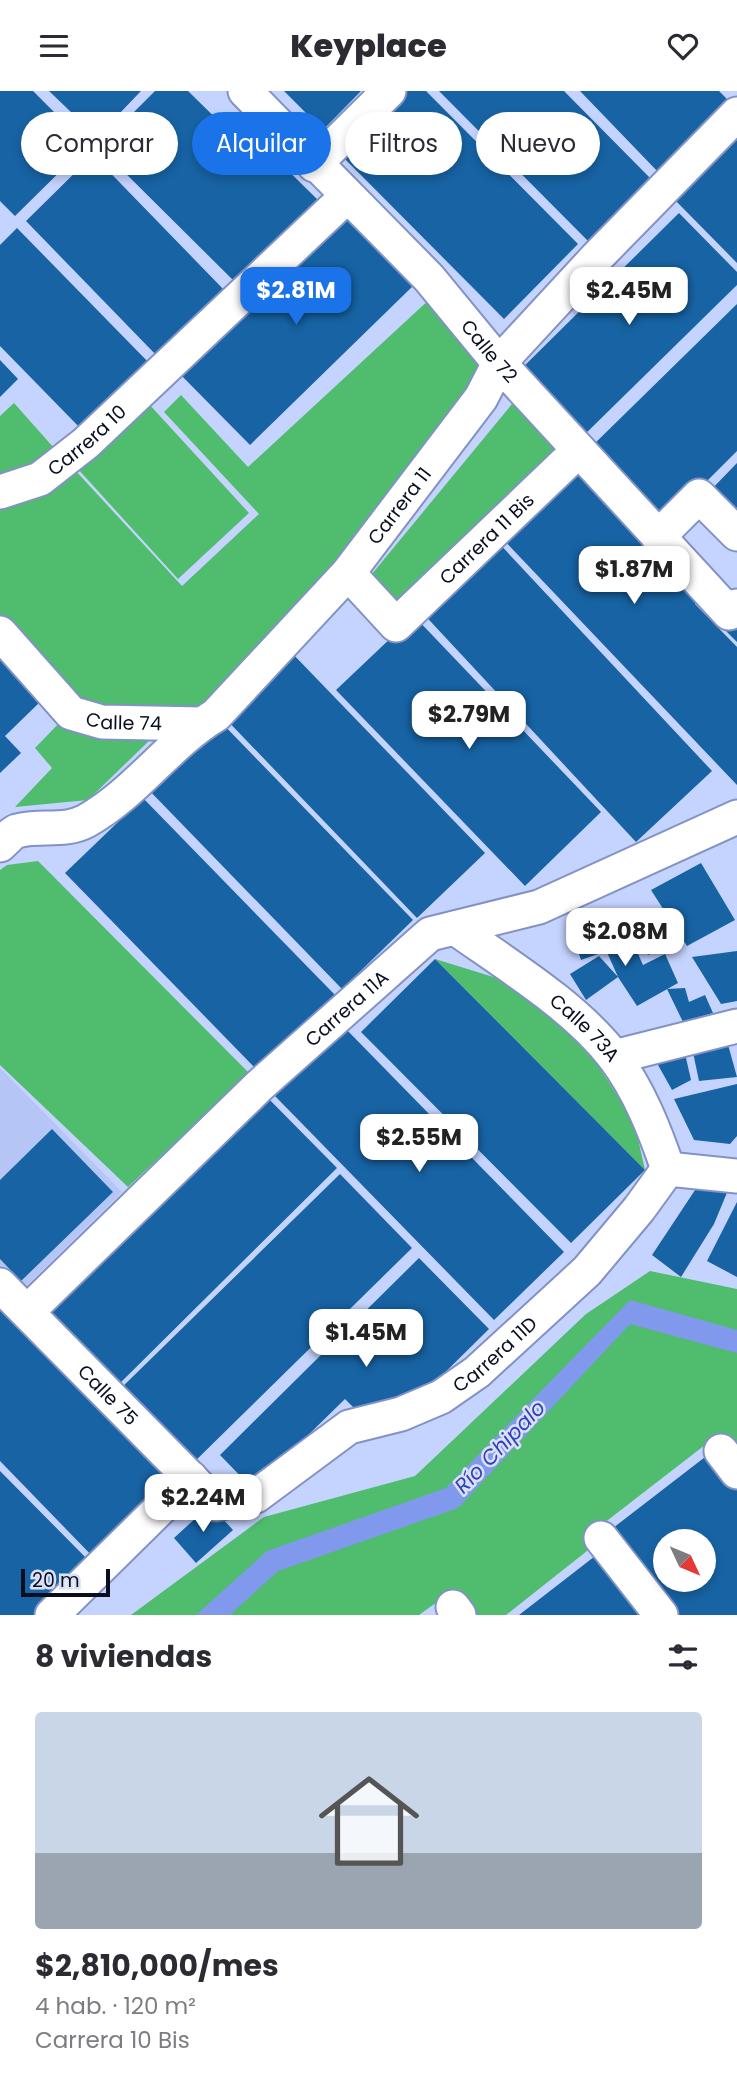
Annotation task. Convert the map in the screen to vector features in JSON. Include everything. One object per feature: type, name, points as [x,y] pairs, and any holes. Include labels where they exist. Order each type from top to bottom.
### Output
[{"type":"street","name":"Calle 72","points":[[245,91],[265,112]]},
{"type":"street","points":[[331,148],[389,91]]},
{"type":"street","name":"Carrera 11","points":[[8,838],[83,823],[138,784],[201,724],[216,715],[348,573],[481,398],[499,363],[597,257],[737,114]]},
{"type":"street","name":"Calle 72","points":[[324,175],[429,278],[499,363],[578,451],[733,610]]},
{"type":"street","name":"Carrera 10","points":[[0,492],[40,479],[86,443],[346,197]]},
{"type":"street","name":"Carrera 11 Bis","points":[[348,573],[396,625],[578,451]]},
{"type":"street","points":[[659,537],[699,496],[737,534]]},
{"type":"street","name":"Calle 74","points":[[0,633],[72,713],[102,722],[201,724]]},
{"type":"street","name":"Carrera 11A","points":[[27,1312],[260,1086],[430,935],[539,907],[737,817]]},
{"type":"street","name":"Calle 73A","points":[[455,928],[556,1000],[614,1057],[646,1115],[668,1169]]},
{"type":"street","points":[[614,1057],[737,1025]]},
{"type":"street","points":[[668,1169],[737,1176]]},
{"type":"street","name":"Carrera 11D","points":[[216,1504],[256,1496],[349,1427],[401,1414],[441,1397],[477,1372],[587,1271],[668,1169]]},
{"type":"street","name":"Calle 75","points":[[0,1285],[216,1504]]},
{"type":"street","points":[[52,1615],[191,1478]]},
{"type":"street","points":[[601,1538],[661,1615]]},
{"type":"shaded area","points":[[0,1068],[122,1192],[21,1291],[0,1270]]},
{"type":"green space","points":[[432,297],[490,360],[342,566],[199,719],[77,709],[0,625],[0,501],[74,469],[182,586],[259,514],[164,412],[181,395],[248,467]]},
{"type":"green space","points":[[14,403],[62,457],[0,490],[0,416]]},
{"type":"green space","points":[[148,403],[249,513],[178,579],[77,468]]},
{"type":"green space","points":[[512,404],[560,453],[393,608],[367,580]]},
{"type":"green space","points":[[63,719],[152,738],[88,800],[15,807],[52,768],[35,748]]},
{"type":"green space","points":[[38,861],[249,1073],[128,1187],[0,1065],[0,870],[7,865]]},
{"type":"green space","points":[[435,959],[500,979],[547,1011],[597,1064],[634,1121],[645,1170]]},
{"type":"green space","points":[[650,1271],[737,1289],[737,1445],[719,1441],[705,1445],[586,1537],[592,1547],[506,1615],[470,1615],[451,1592],[419,1615],[131,1615],[264,1517],[415,1476],[586,1314]]},
{"type":"water","name":"Río Chipalo","points":[[630,1300],[737,1330],[737,1353],[630,1324],[458,1508],[278,1571],[230,1615],[196,1615],[267,1551],[446,1488]]},
{"type":"building","points":[[0,91],[33,91],[54,112],[21,112],[21,175],[57,175],[15,216],[0,201]]},
{"type":"building","points":[[49,91],[141,91],[121,112],[71,112]]},
{"type":"building","points":[[155,91],[188,91],[209,112],[192,112],[192,175],[293,175],[321,203],[239,286],[127,175],[178,175],[178,112],[134,112]]},
{"type":"building","points":[[284,91],[361,91],[331,122],[331,112],[305,112]]},
{"type":"building","points":[[397,91],[426,91],[447,112],[376,112]]},
{"type":"building","points":[[439,91],[564,91],[585,112],[476,112],[476,128]]},
{"type":"building","points":[[580,91],[719,91],[732,104],[660,174]]},
{"type":"building","points":[[462,127],[476,141],[476,175],[509,175],[578,244],[504,319],[361,175],[462,175]]},
{"type":"building","points":[[600,127],[651,179],[588,241],[522,175],[600,175]]},
{"type":"building","points":[[737,139],[737,263],[675,200]]},
{"type":"building","points":[[345,143],[345,159],[337,151]]},
{"type":"building","points":[[73,175],[112,175],[226,292],[159,358],[26,221]]},
{"type":"building","points":[[342,208],[416,283],[250,445],[177,371]]},
{"type":"building","points":[[679,213],[737,272],[737,285],[578,441],[514,376]]},
{"type":"building","points":[[17,228],[152,366],[84,432],[0,346],[0,245]]},
{"type":"building","points":[[737,304],[737,451],[661,527],[587,451]]},
{"type":"building","points":[[0,360],[18,379],[0,397]]},
{"type":"building","points":[[575,461],[703,596],[695,604],[737,647],[737,785],[498,534]]},
{"type":"building","points":[[737,463],[737,528],[705,496]]},
{"type":"building","points":[[494,538],[712,771],[636,842],[418,608]]},
{"type":"building","points":[[737,612],[737,642],[722,627]]},
{"type":"building","points":[[414,616],[601,812],[525,886],[336,690]]},
{"type":"building","points":[[289,650],[485,853],[417,918],[222,715]]},
{"type":"building","points":[[0,659],[41,701],[5,736],[21,753],[0,773]]},
{"type":"building","points":[[216,717],[413,920],[342,989],[144,785]]},
{"type":"building","points":[[143,798],[336,996],[259,1072],[65,873]]},
{"type":"building","points":[[701,863],[735,920],[687,946],[651,890]]},
{"type":"building","points":[[659,911],[675,942],[648,955],[632,924]]},
{"type":"building","points":[[622,918],[643,965],[665,954],[678,983],[637,1006],[618,977],[597,930]]},
{"type":"building","points":[[591,933],[598,954],[581,960],[576,945]]},
{"type":"building","points":[[737,951],[737,1001],[721,1004],[692,957]]},
{"type":"building","points":[[599,956],[618,977],[586,1000],[570,974]]},
{"type":"building","points":[[435,959],[645,1170],[571,1243],[361,1032]]},
{"type":"building","points":[[685,988],[689,1002],[705,995],[713,1013],[683,1022],[667,989]]},
{"type":"building","points":[[344,1027],[564,1252],[494,1320],[275,1096]]},
{"type":"building","points":[[727,1041],[737,1077],[699,1081],[691,1043]]},
{"type":"building","points":[[684,1049],[691,1080],[672,1090],[653,1056]]},
{"type":"building","points":[[737,1084],[737,1136],[730,1144],[694,1140],[674,1099]]},
{"type":"building","points":[[261,1091],[337,1168],[110,1393],[33,1316]]},
{"type":"building","points":[[52,1129],[113,1192],[21,1281],[0,1259],[0,1180]]},
{"type":"building","points":[[340,1174],[412,1248],[187,1469],[114,1395]]},
{"type":"building","points":[[703,1178],[731,1183],[714,1224],[681,1277],[652,1255]]},
{"type":"building","points":[[737,1202],[737,1277],[707,1261]]},
{"type":"building","points":[[419,1258],[489,1329],[414,1403],[366,1420],[345,1399],[253,1489],[220,1455]]},
{"type":"building","points":[[0,1300],[178,1483],[98,1562],[0,1461]]},
{"type":"building","points":[[709,1454],[737,1490],[737,1615],[679,1615],[662,1593],[716,1593],[716,1529],[653,1529],[653,1581],[613,1528]]},
{"type":"building","points":[[0,1471],[94,1566],[44,1615],[0,1615]]},
{"type":"building","points":[[210,1505],[233,1530],[196,1563],[174,1538]]},
{"type":"building","points":[[599,1553],[647,1615],[519,1615]]}]
